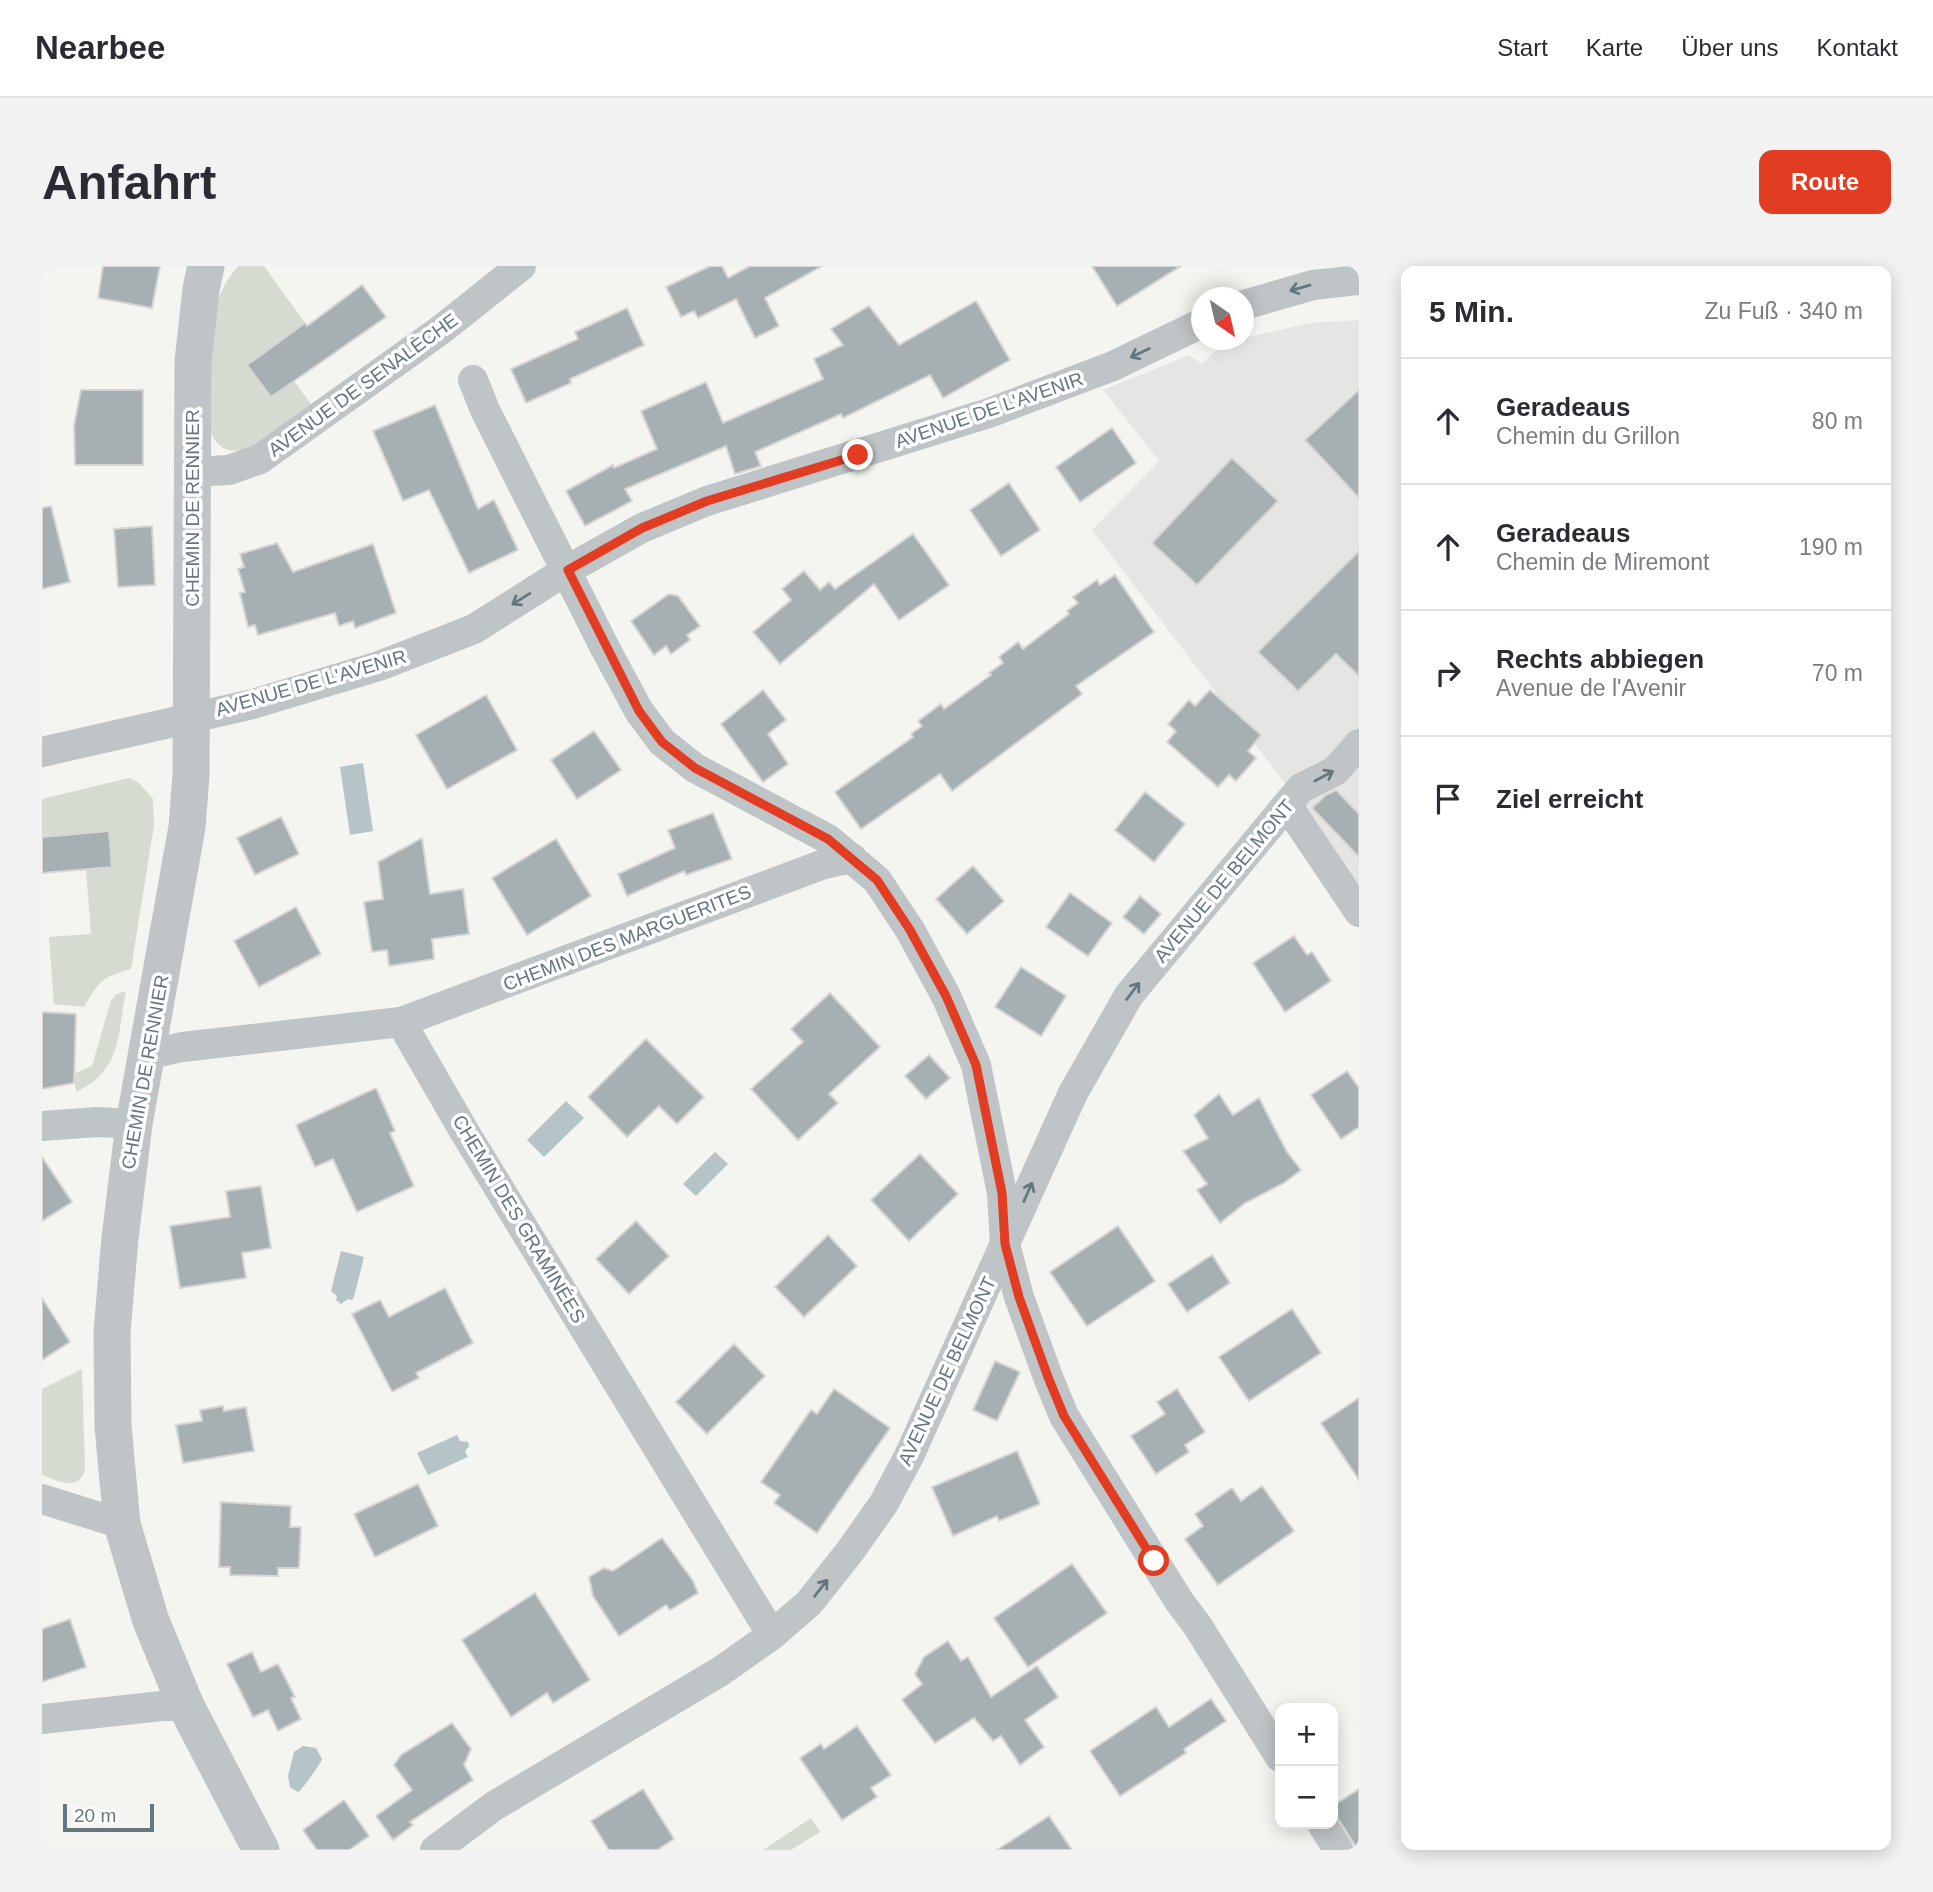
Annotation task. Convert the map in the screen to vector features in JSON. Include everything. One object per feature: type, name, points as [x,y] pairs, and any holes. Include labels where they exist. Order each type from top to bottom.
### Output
[{"type":"street","name":"CHEMIN DE RENNIER","points":[[206,266],[199,301],[193,362],[191,775],[187,827],[134,1124],[120,1238],[113,1332],[113,1426],[122,1524],[151,1621],[186,1706],[261,1850]]},
{"type":"street","name":"AVENUE DE SENALÈCHE","points":[[191,472],[229,470],[260,459],[442,329],[521,266]]},
{"type":"street","points":[[1254,302],[1313,285],[1359,280]]},
{"type":"street","name":"AVENUE DE L'AVENIR","points":[[42,752],[253,704],[379,666],[474,629],[568,570],[642,528],[707,501],[989,413],[1113,366],[1191,328]]},
{"type":"street","points":[[473,380],[485,410],[634,701],[662,742],[695,768],[828,839],[877,880],[910,930],[946,996],[976,1065],[1002,1193],[1005,1244],[1019,1297],[1064,1416],[1275,1749]]},
{"type":"street","name":"AVENUE DE BELMONT","points":[[435,1850],[494,1806],[721,1671],[772,1635],[809,1603],[884,1503],[909,1456],[1073,1093],[1129,995],[1301,788],[1335,771],[1359,744]]},
{"type":"street","points":[[1287,805],[1359,912]]},
{"type":"street","name":"CHEMIN DES MARGUERITES","points":[[401,1022],[824,864],[852,858]]},
{"type":"street","points":[[147,1055],[182,1047],[401,1022]]},
{"type":"street","name":"CHEMIN DES GRAMINÉES","points":[[401,1022],[471,1142],[772,1635]]},
{"type":"street","points":[[42,1126],[97,1122],[134,1124]]},
{"type":"street","points":[[42,1499],[122,1524]]},
{"type":"street","points":[[42,1719],[162,1706],[186,1706]]},
{"type":"street","points":[[1325,1829],[1338,1849]]},
{"type":"shaded area","points":[[238,266],[264,266],[305,323],[248,365],[270,397],[294,381],[311,404],[255,446],[233,451],[222,447],[210,431],[212,320],[222,291]]},
{"type":"shaded area","points":[[1359,320],[1359,886],[1300,803],[1092,530],[1159,461],[1103,390],[1189,355],[1202,364],[1218,350],[1254,350],[1254,336],[1310,323]]},
{"type":"shaded area","points":[[363,763],[373,831],[350,835],[340,767]]},
{"type":"shaded area","points":[[129,778],[139,783],[153,799],[154,825],[131,969],[102,981],[84,1007],[54,1004],[49,937],[91,934],[86,869],[112,867],[108,832],[42,837],[42,799]]},
{"type":"shaded area","points":[[126,991],[118,1037],[110,1062],[91,1083],[76,1092],[74,1074],[92,1066],[111,1000]]},
{"type":"shaded area","points":[[566,1101],[584,1118],[544,1157],[527,1140]]},
{"type":"shaded area","points":[[715,1152],[728,1164],[696,1196],[683,1184]]},
{"type":"shaded area","points":[[341,1251],[364,1257],[354,1297],[341,1304],[331,1291]]},
{"type":"shaded area","points":[[82,1369],[85,1470],[78,1481],[67,1483],[42,1475],[42,1389]]},
{"type":"shaded area","points":[[457,1435],[460,1441],[468,1442],[469,1446],[465,1451],[468,1457],[428,1475],[417,1453]]},
{"type":"shaded area","points":[[303,1746],[316,1748],[322,1759],[298,1792],[290,1787],[288,1776],[294,1752]]},
{"type":"shaded area","points":[[811,1818],[820,1832],[791,1850],[763,1850]]},
{"type":"building","points":[[103,266],[160,266],[152,308],[98,298]]},
{"type":"building","points":[[710,266],[722,266],[728,278],[750,266],[822,266],[765,298],[779,326],[755,338],[736,299],[698,318],[694,311],[681,317],[666,287]]},
{"type":"building","points":[[1092,266],[1181,266],[1117,306]]},
{"type":"building","points":[[362,285],[386,317],[271,397],[247,365],[305,323],[307,326]]},
{"type":"building","points":[[976,301],[1010,360],[943,398],[930,375],[843,418],[841,414],[755,452],[761,466],[735,474],[726,446],[625,489],[632,501],[585,526],[566,491],[613,465],[614,468],[657,449],[641,411],[706,382],[723,423],[823,379],[814,359],[843,345],[831,329],[869,306],[899,345]]},
{"type":"building","points":[[627,308],[644,345],[570,379],[571,383],[526,403],[511,369],[578,339],[575,332]]},
{"type":"building","points":[[81,390],[143,390],[143,465],[75,465],[74,425]]},
{"type":"building","points":[[1359,390],[1359,498],[1305,440]]},
{"type":"building","points":[[435,405],[478,509],[494,500],[518,550],[469,573],[429,490],[403,501],[373,431]]},
{"type":"building","points":[[1112,428],[1136,463],[1080,502],[1056,467]]},
{"type":"building","points":[[1232,458],[1278,501],[1197,585],[1152,543]]},
{"type":"building","points":[[1009,483],[1040,530],[1001,556],[970,510]]},
{"type":"building","points":[[51,506],[70,582],[42,589],[42,508]]},
{"type":"building","points":[[152,526],[155,585],[118,587],[114,529]]},
{"type":"building","points":[[913,534],[949,585],[899,620],[874,584],[780,664],[753,632],[791,600],[782,589],[804,571],[820,590],[829,582],[835,589]]},
{"type":"building","points":[[277,543],[293,572],[373,544],[396,613],[355,628],[353,621],[339,626],[335,613],[258,635],[255,625],[248,627],[240,593],[245,592],[238,569],[244,567],[240,554]]},
{"type":"building","points":[[1359,551],[1359,676],[1336,654],[1298,691],[1258,652]]},
{"type":"building","points":[[1115,575],[1154,632],[1076,686],[1082,694],[952,791],[940,774],[861,829],[835,792],[913,737],[911,734],[922,726],[918,721],[941,704],[944,709],[991,675],[989,673],[1003,663],[999,657],[1018,642],[1023,649],[1069,614],[1067,611],[1078,603],[1073,597],[1097,580],[1100,585]]},
{"type":"building","points":[[669,594],[678,596],[700,626],[687,635],[690,640],[671,654],[666,646],[654,655],[631,621]]},
{"type":"building","points":[[763,690],[786,720],[768,734],[788,764],[763,782],[721,724]]},
{"type":"building","points":[[1210,690],[1261,735],[1248,751],[1256,758],[1236,781],[1229,775],[1218,787],[1167,742],[1176,731],[1168,724],[1189,700],[1195,706]]},
{"type":"building","points":[[486,695],[517,750],[447,789],[416,735]]},
{"type":"building","points":[[594,731],[621,770],[577,799],[551,760]]},
{"type":"building","points":[[1336,790],[1359,814],[1359,857],[1312,808]]},
{"type":"building","points":[[1145,792],[1185,824],[1154,862],[1115,830]]},
{"type":"building","points":[[713,813],[732,859],[686,875],[684,871],[627,896],[618,874],[675,848],[668,830]]},
{"type":"building","points":[[281,817],[299,854],[255,875],[237,838]]},
{"type":"building","points":[[109,831],[112,867],[42,873],[42,837]]},
{"type":"building","points":[[422,838],[430,894],[463,889],[469,934],[432,939],[434,959],[389,966],[387,950],[372,952],[364,902],[383,899],[378,862]]},
{"type":"building","points":[[556,839],[591,896],[527,935],[492,878]]},
{"type":"building","points":[[973,866],[1004,901],[967,934],[936,899]]},
{"type":"building","points":[[1070,893],[1112,923],[1088,956],[1046,927]]},
{"type":"building","points":[[1140,896],[1161,914],[1144,934],[1123,917]]},
{"type":"building","points":[[296,907],[321,954],[259,987],[234,941]]},
{"type":"building","points":[[1294,936],[1307,955],[1312,952],[1331,981],[1285,1012],[1253,963]]},
{"type":"building","points":[[1021,967],[1066,996],[1041,1036],[995,1007]]},
{"type":"building","points":[[830,993],[880,1047],[829,1094],[838,1103],[798,1140],[751,1089],[803,1042],[791,1029]]},
{"type":"building","points":[[42,1012],[76,1014],[74,1083],[42,1089]]},
{"type":"building","points":[[646,1039],[704,1097],[677,1124],[659,1106],[627,1137],[588,1097]]},
{"type":"building","points":[[929,1055],[950,1078],[926,1099],[905,1076]]},
{"type":"building","points":[[1347,1071],[1359,1088],[1359,1127],[1341,1139],[1311,1095]]},
{"type":"building","points":[[376,1088],[395,1131],[390,1133],[414,1186],[357,1212],[333,1159],[315,1167],[296,1125]]},
{"type":"building","points":[[1219,1094],[1233,1115],[1259,1098],[1287,1152],[1301,1170],[1284,1183],[1245,1203],[1220,1223],[1197,1190],[1207,1184],[1183,1151],[1208,1138],[1194,1115]]},
{"type":"building","points":[[920,1154],[958,1194],[909,1241],[871,1200]]},
{"type":"building","points":[[42,1157],[72,1202],[42,1221]]},
{"type":"building","points":[[261,1186],[271,1248],[242,1253],[246,1278],[180,1288],[170,1226],[230,1217],[226,1191]]},
{"type":"building","points":[[636,1221],[669,1256],[629,1294],[596,1259]]},
{"type":"building","points":[[1118,1226],[1155,1281],[1087,1326],[1050,1272]]},
{"type":"building","points":[[828,1235],[857,1266],[804,1317],[775,1287]]},
{"type":"building","points":[[1212,1255],[1230,1283],[1187,1312],[1168,1284]]},
{"type":"building","points":[[445,1288],[473,1343],[416,1373],[419,1378],[392,1392],[352,1314],[380,1300],[389,1317]]},
{"type":"building","points":[[42,1298],[70,1342],[42,1360]]},
{"type":"building","points":[[1292,1309],[1321,1353],[1249,1401],[1219,1357]]},
{"type":"building","points":[[734,1344],[765,1376],[707,1434],[676,1402]]},
{"type":"building","points":[[995,1361],[1020,1372],[997,1421],[973,1410]]},
{"type":"building","points":[[834,1389],[890,1428],[817,1533],[774,1503],[780,1495],[761,1482],[811,1410],[817,1414]]},
{"type":"building","points":[[1177,1389],[1205,1432],[1185,1445],[1189,1452],[1156,1474],[1131,1436],[1165,1414],[1157,1402]]},
{"type":"building","points":[[1359,1398],[1359,1480],[1321,1423]]},
{"type":"building","points":[[223,1406],[224,1411],[246,1407],[254,1451],[183,1463],[176,1425],[202,1421],[200,1410]]},
{"type":"building","points":[[1017,1451],[1040,1504],[999,1521],[997,1516],[953,1536],[932,1487]]},
{"type":"building","points":[[418,1484],[438,1526],[375,1557],[354,1514]]},
{"type":"building","points":[[1262,1486],[1294,1531],[1218,1585],[1185,1539],[1203,1526],[1195,1514],[1232,1488],[1241,1501]]},
{"type":"building","points":[[221,1502],[291,1506],[290,1527],[301,1527],[299,1568],[278,1568],[278,1576],[230,1575],[230,1567],[219,1567]]},
{"type":"building","points":[[662,1538],[693,1581],[698,1593],[670,1610],[666,1605],[619,1636],[593,1596],[589,1577],[604,1568],[613,1571]]},
{"type":"building","points":[[1072,1564],[1107,1613],[1028,1667],[994,1618]]},
{"type":"building","points":[[535,1593],[590,1680],[553,1703],[547,1693],[511,1717],[462,1640]]},
{"type":"building","points":[[70,1619],[86,1667],[42,1682],[42,1629]]},
{"type":"building","points":[[948,1641],[961,1661],[968,1657],[991,1697],[1037,1666],[1058,1697],[1025,1720],[1044,1747],[1020,1765],[1001,1736],[993,1741],[974,1718],[935,1743],[902,1700],[922,1684],[915,1674],[924,1657]]},
{"type":"building","points":[[252,1652],[261,1672],[278,1664],[295,1697],[291,1698],[301,1719],[278,1731],[268,1710],[253,1717],[227,1664]]},
{"type":"building","points":[[1211,1699],[1226,1721],[1184,1749],[1186,1753],[1120,1796],[1090,1751],[1156,1707],[1169,1727]]},
{"type":"building","points":[[452,1723],[471,1749],[464,1765],[473,1780],[410,1822],[413,1825],[393,1840],[376,1816],[412,1790],[394,1765],[401,1755]]},
{"type":"building","points":[[857,1726],[891,1775],[871,1788],[877,1797],[842,1820],[800,1758],[821,1744],[824,1749]]},
{"type":"building","points":[[643,1789],[674,1839],[657,1850],[609,1850],[591,1821]]},
{"type":"building","points":[[1359,1789],[1359,1850],[1338,1819],[1338,1803]]},
{"type":"building","points":[[344,1800],[369,1836],[349,1850],[317,1850],[303,1830]]},
{"type":"building","points":[[1049,1816],[1072,1850],[997,1850]]},
{"type":"route","points":[[858,455],[707,501],[642,528],[568,570],[639,711],[662,742],[695,768],[828,839],[877,880],[910,930],[946,996],[976,1065],[1002,1193],[1005,1244],[1019,1297],[1048,1377],[1064,1416],[1154,1561]]}]
